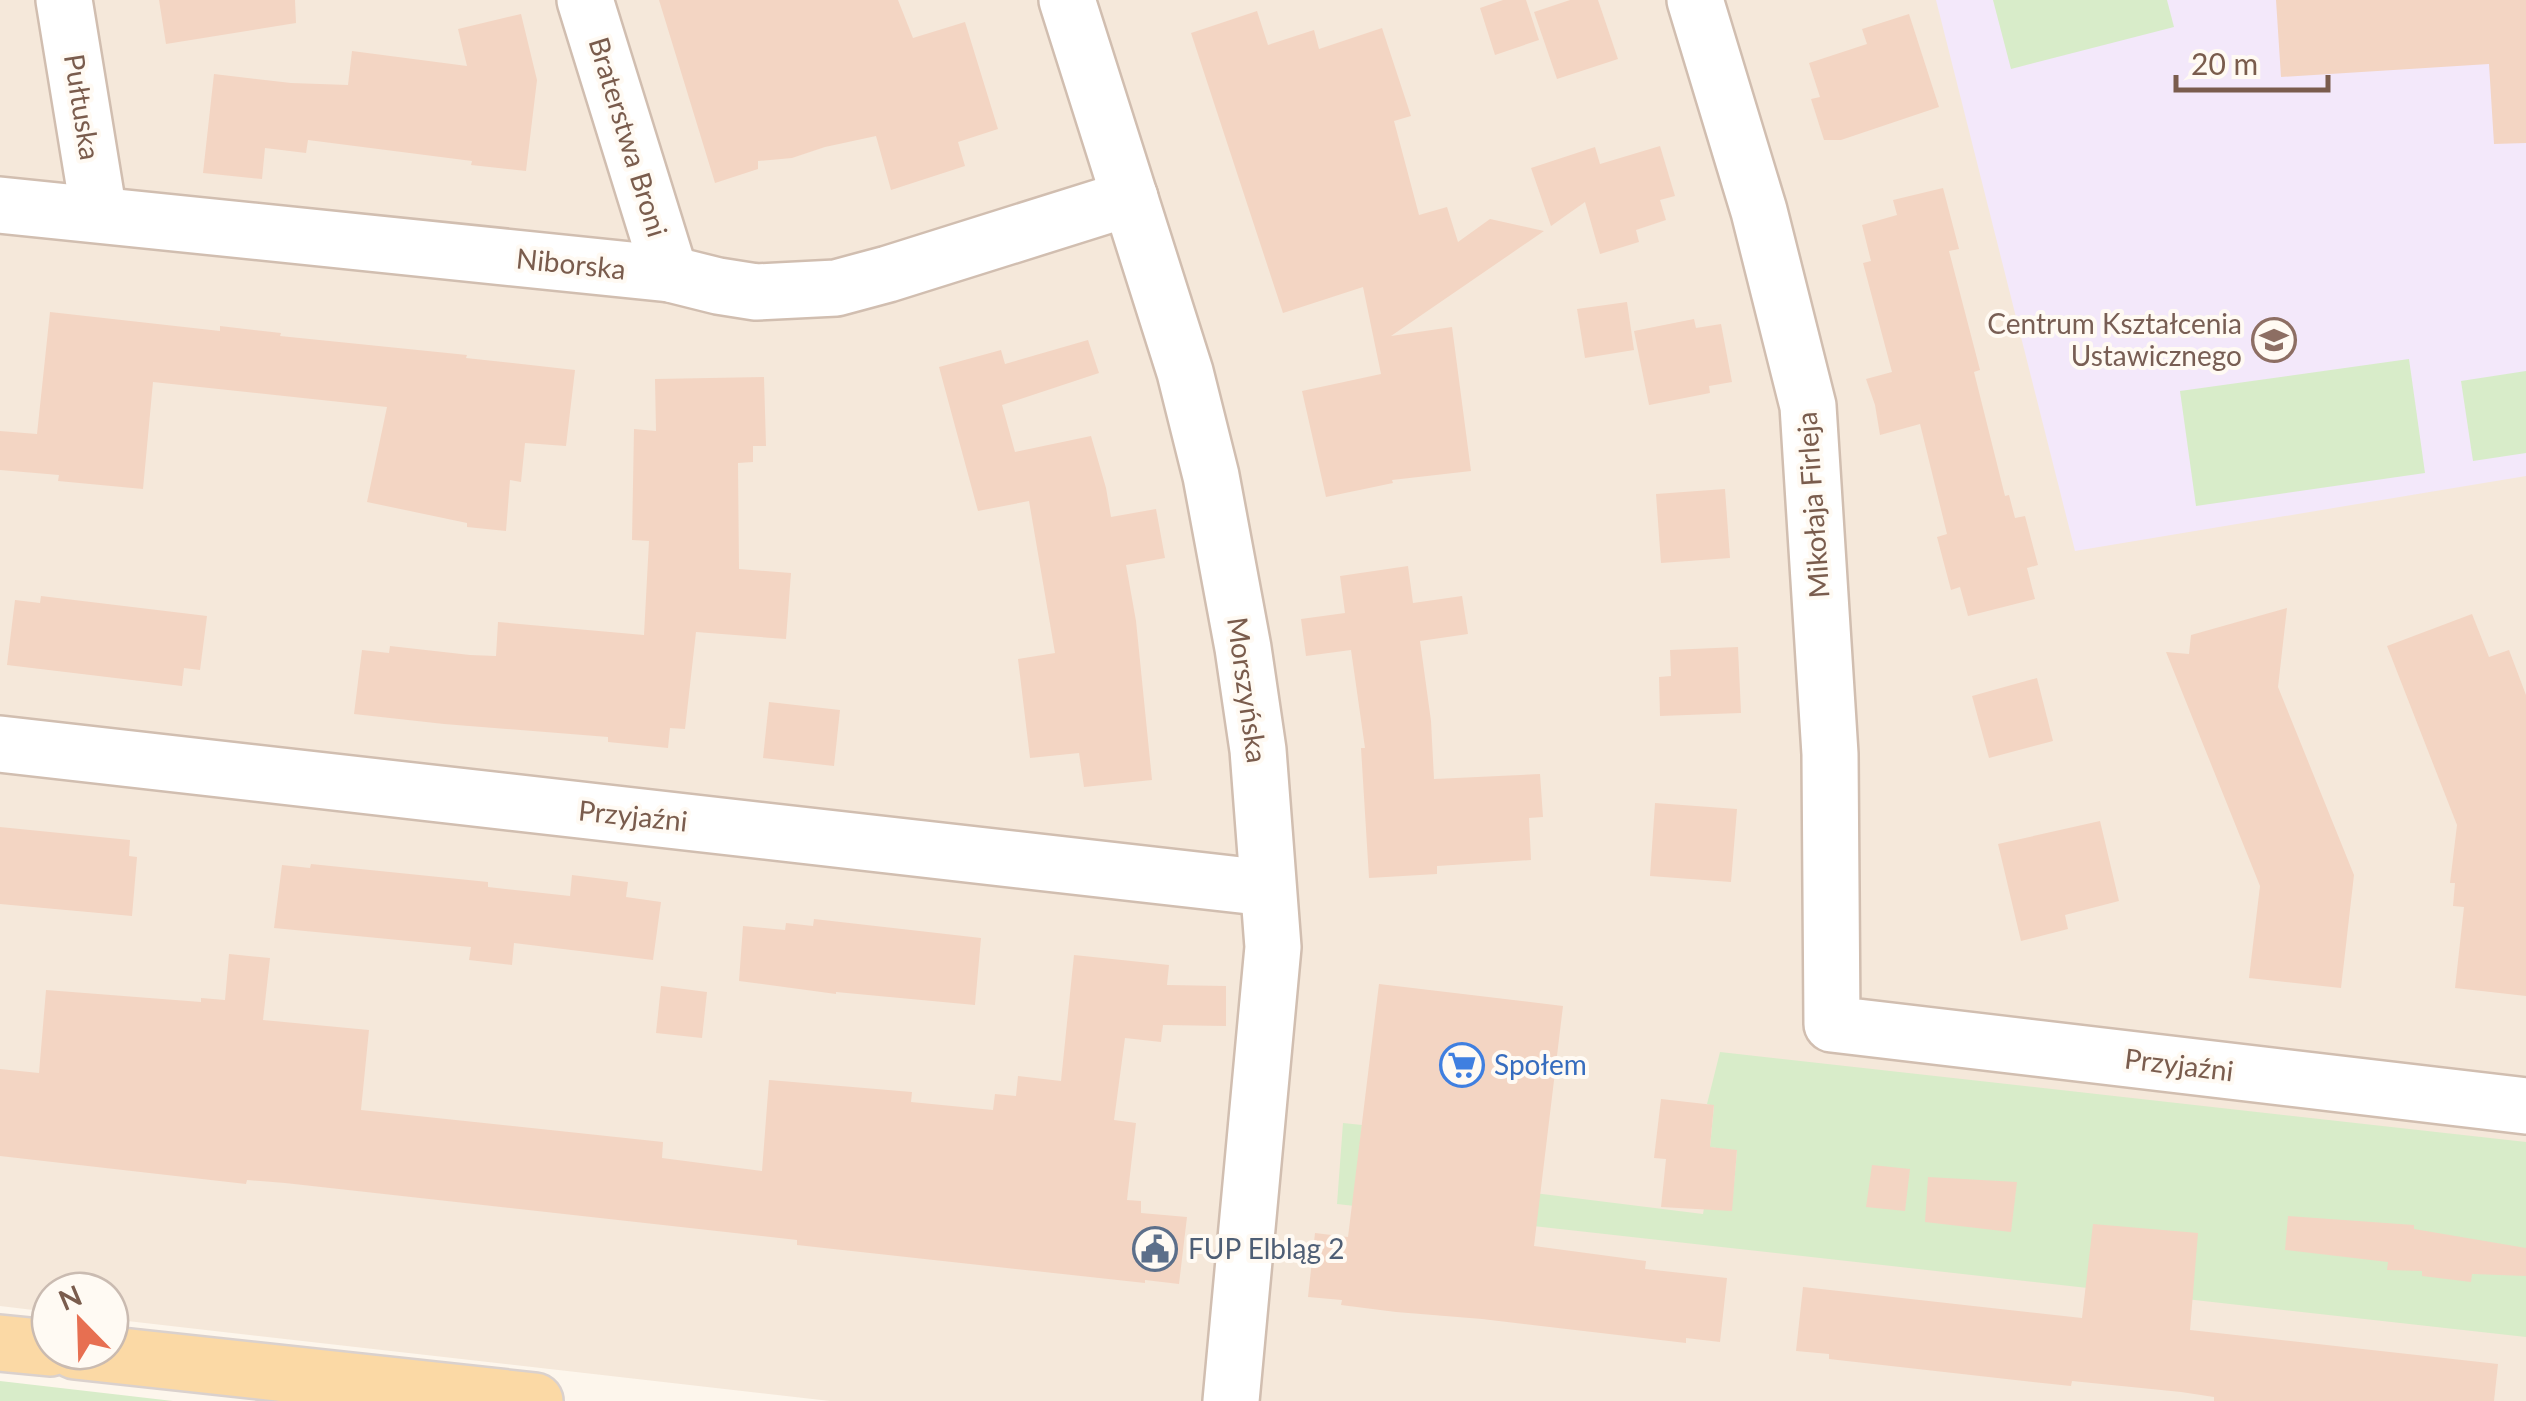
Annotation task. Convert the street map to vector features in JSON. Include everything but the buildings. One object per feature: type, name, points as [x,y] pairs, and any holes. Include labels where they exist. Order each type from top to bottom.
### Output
[{"type":"main road","points":[[0,1343],[30,1346]]},
{"type":"main road","points":[[130,1357],[535,1401]]},
{"type":"street","name":"Pułtuska","points":[[64,0],[100,214]]},
{"type":"street","name":"Braterstwa Broni","points":[[585,0],[670,274]]},
{"type":"street","name":"Morszyńska","points":[[1067,0],[1185,372],[1211,476],[1258,750],[1273,947],[1231,1401]]},
{"type":"street","name":"Mikołaja Firleja","points":[[1695,0],[1760,210],[1808,406],[1830,754],[1832,1024]]},
{"type":"street","name":"Niborska","points":[[0,205],[670,274],[756,292],[836,288],[1130,198]]},
{"type":"street","name":"Przyjaźni","points":[[0,744],[1267,888]]},
{"type":"street","name":"Przyjaźni","points":[[1832,1024],[2526,1106]]},
{"type":"shaded area","points":[[0,0],[2526,0],[2526,1401],[830,1401],[130,1321],[130,1271],[30,1271],[30,1310],[0,1306]]},
{"type":"shaded area","name":"Centrum Kształcenia Ustawicznego","points":[[1936,0],[2526,0],[2526,476],[2075,551]]},
{"type":"green space","points":[[1993,0],[2167,0],[2174,27],[2011,69]]},
{"type":"green space","points":[[2409,359],[2425,473],[2196,506],[2180,391]]},
{"type":"green space","points":[[2526,371],[2526,453],[2473,461],[2461,381]]},
{"type":"green space","points":[[1720,1052],[2526,1142],[2526,1337],[1337,1204],[1343,1123],[1362,1125],[1357,1171],[1703,1214],[1705,1202],[1732,1204],[1737,1151],[1710,1147],[1714,1106],[1707,1104]]},
{"type":"green space","points":[[0,1381],[173,1401],[0,1401]]},
{"type":"place","name":"Centrum Kształcenia Ustawicznego","points":[[2274,340]]},
{"type":"place","name":"Społem","points":[[1462,1065]]},
{"type":"place","name":"FUP Elbląg 2","points":[[1155,1249]]}]
